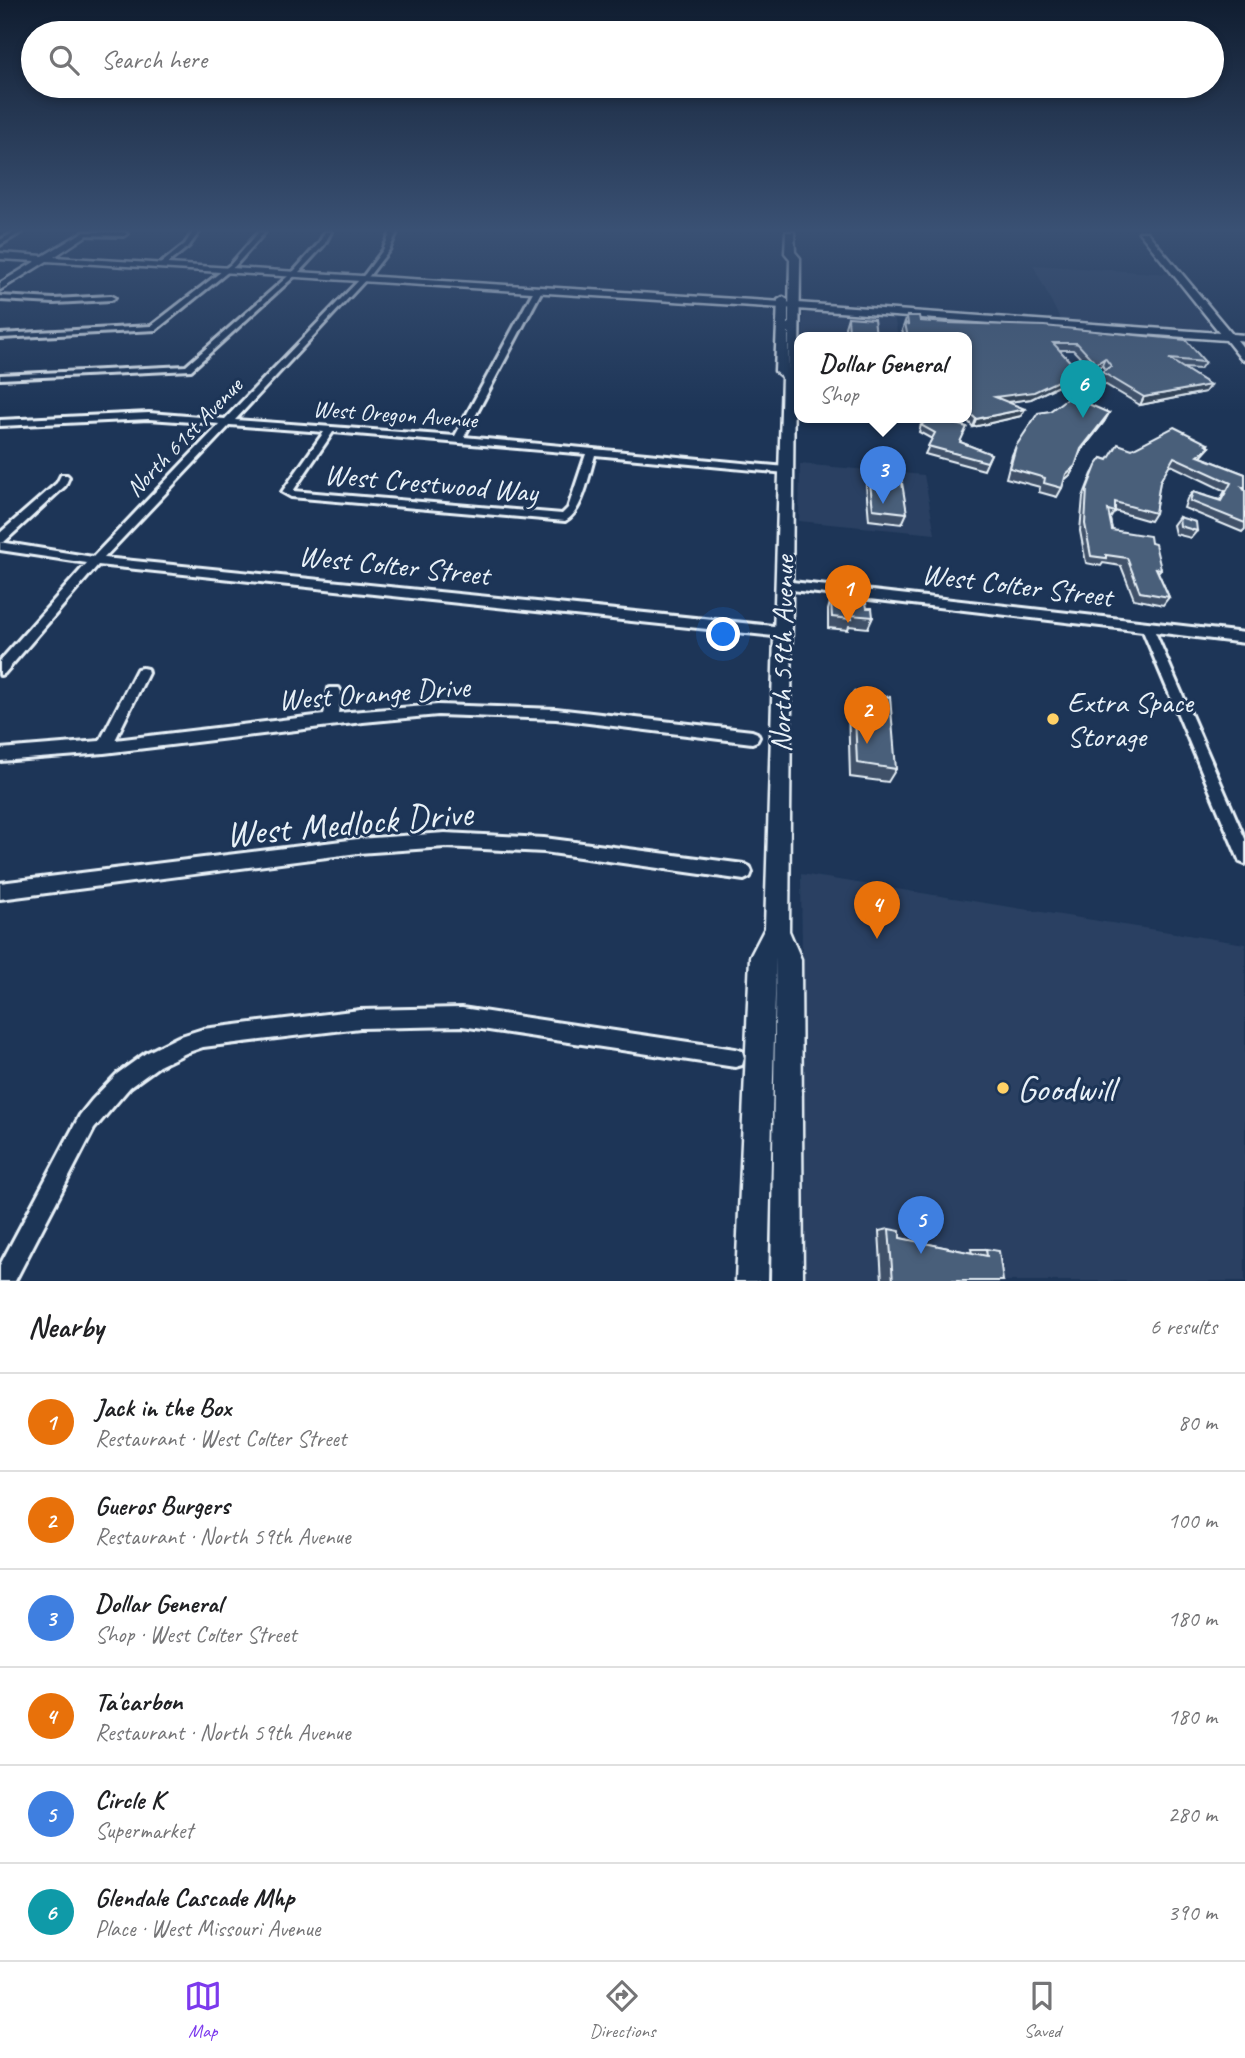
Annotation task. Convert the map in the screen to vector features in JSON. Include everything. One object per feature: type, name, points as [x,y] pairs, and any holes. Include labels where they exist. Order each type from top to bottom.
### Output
[{"type":"main road","name":"North 59th Avenue","points":[[787,1281],[789,959],[777,931],[788,376],[794,371],[789,305],[791,292]]},
{"type":"main road","name":"North 59th Avenue","points":[[752,1281],[762,957],[777,931]]},
{"type":"street","points":[[0,336],[153,328],[199,292]]},
{"type":"street","points":[[0,377],[188,368],[274,292]]},
{"type":"street","name":"North 61st Avenue","points":[[0,670],[95,561],[351,292]]},
{"type":"street","points":[[458,439],[537,292]]},
{"type":"street","points":[[568,292],[1245,338]]},
{"type":"street","points":[[1192,292],[1245,356]]},
{"type":"street","points":[[0,298],[54,301],[111,298]]},
{"type":"street","name":"West Oregon Avenue","points":[[0,423],[149,416],[458,439],[786,470]]},
{"type":"street","name":"West Crestwood Way","points":[[331,429],[287,492],[295,495],[557,519],[570,515],[592,451]]},
{"type":"street","points":[[0,538],[61,484],[64,477]]},
{"type":"street","name":"West Colter Street","points":[[0,547],[95,561],[783,632]]},
{"type":"street","name":"West Colter Street","points":[[783,585],[1245,638]]},
{"type":"street","points":[[1147,627],[1245,857]]},
{"type":"street","points":[[104,747],[142,673]]},
{"type":"street","points":[[330,720],[334,692]]},
{"type":"street","name":"West Orange Drive","points":[[0,755],[104,747],[438,710],[508,711],[645,722],[752,737]]},
{"type":"street","name":"West Medlock Drive","points":[[0,891],[358,846],[445,840],[544,845],[744,872]]},
{"type":"street","points":[[3,1281],[82,1132],[103,1101],[143,1063],[183,1043],[266,1029],[360,1019],[462,1017],[735,1058]]},
{"type":"shaded area","points":[[1046,292],[1184,292],[1215,330],[1061,321]]},
{"type":"shaded area","points":[[812,311],[894,316],[897,332],[803,332],[803,314]]},
{"type":"shaded area","points":[[800,464],[924,475],[935,534],[799,521]]},
{"type":"shaded area","points":[[801,874],[1245,944],[1245,1281],[806,1281]]},
{"type":"building","points":[[907,316],[919,316],[920,321],[1044,326],[1186,340],[1205,362],[1169,359],[1210,385],[1144,397],[1102,372],[1111,366],[1105,358],[1096,364],[1077,343],[1053,343],[1075,367],[1065,367],[1070,379],[1062,379],[1034,392],[995,397],[1025,409],[976,419],[972,415],[972,332],[907,332],[905,323],[908,324]]},
{"type":"building","points":[[848,317],[874,319],[876,332],[849,332]]},
{"type":"building","points":[[1070,396],[1109,413],[1081,449],[1075,466],[1066,474],[1062,488],[1044,483],[1045,478],[1010,468],[1016,446],[1038,413],[1050,411]]},
{"type":"building","points":[[951,423],[967,427],[960,442],[991,454],[987,462],[928,446],[935,433],[921,425]]},
{"type":"building","points":[[1174,427],[1208,444],[1206,445],[1210,447],[1198,456],[1245,474],[1245,488],[1242,487],[1245,491],[1245,523],[1190,501],[1193,492],[1221,501],[1231,483],[1174,457],[1160,481],[1155,513],[1115,502],[1115,512],[1108,510],[1112,530],[1150,536],[1151,543],[1155,544],[1161,569],[1156,568],[1169,597],[1140,592],[1127,558],[1091,556],[1085,524],[1087,489],[1102,458],[1108,460],[1118,444],[1132,449]]},
{"type":"building","points":[[869,474],[901,477],[907,513],[873,509]]},
{"type":"building","points":[[1179,517],[1196,522],[1197,531],[1180,526]]},
{"type":"building","points":[[831,599],[866,603],[867,608],[872,608],[873,617],[832,617]]},
{"type":"building","points":[[854,692],[890,697],[896,769],[857,763]]},
{"type":"building","points":[[889,1229],[900,1231],[900,1238],[987,1256],[986,1249],[999,1251],[1003,1281],[893,1281]]},
{"type":"place","name":"Glendale Cascade Mhp","points":[[1083,418]]},
{"type":"place","name":"Dollar General","points":[[883,504]]},
{"type":"place","name":"Jack in the Box","points":[[848,623]]},
{"type":"place","name":"Extra Space Storage","points":[[1053,719]]},
{"type":"place","name":"Gueros Burgers","points":[[867,744]]},
{"type":"place","name":"Ta'carbon","points":[[877,939]]},
{"type":"place","name":"Goodwill","points":[[1003,1088]]},
{"type":"place","name":"Circle K","points":[[921,1254]]}]
